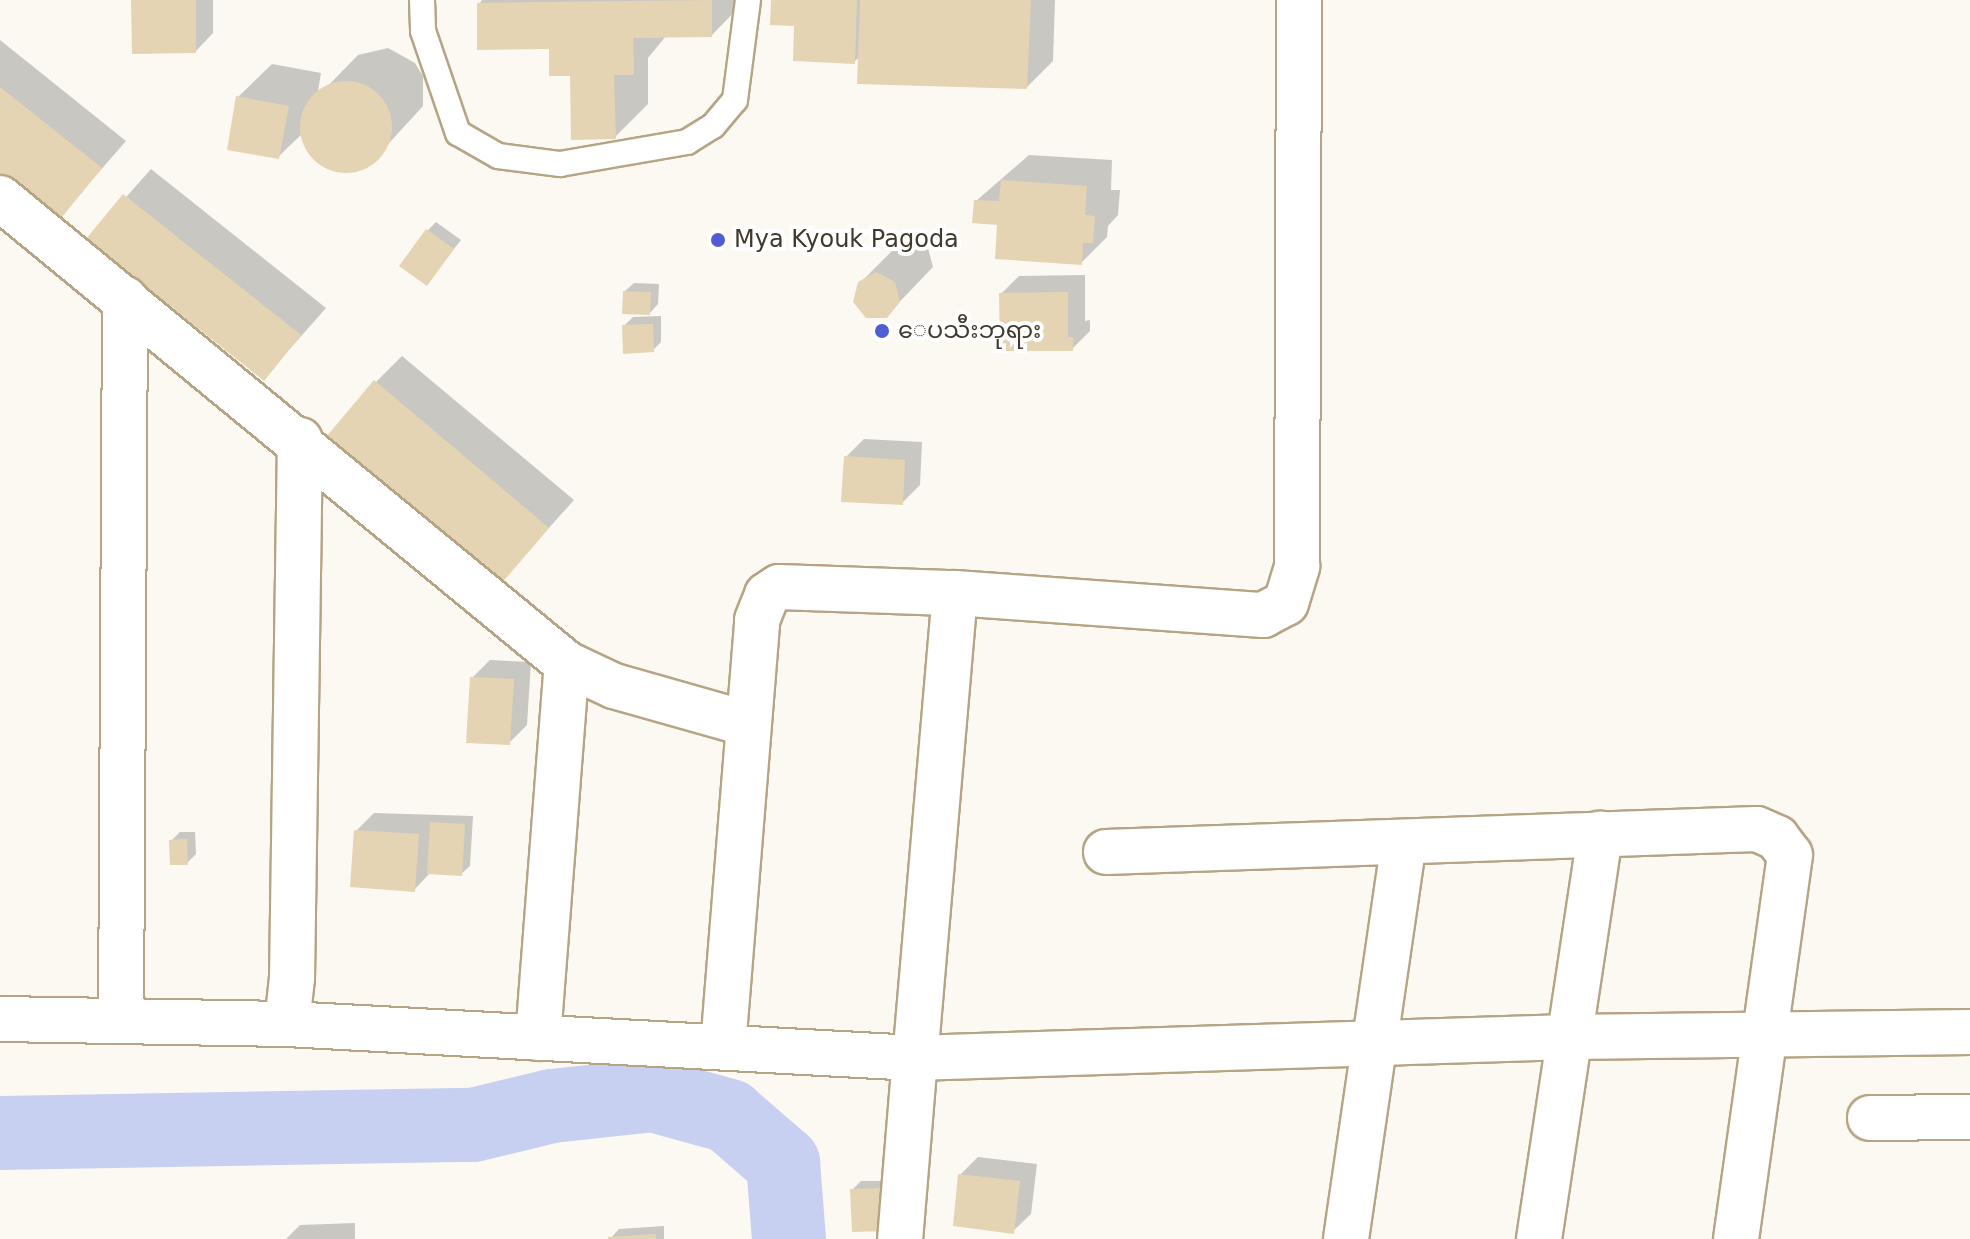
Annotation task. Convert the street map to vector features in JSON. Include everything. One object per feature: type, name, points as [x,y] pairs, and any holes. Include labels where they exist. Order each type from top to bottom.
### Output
[{"type":"street","points":[[723,1047],[757,620],[767,595],[779,587],[955,593],[1263,615],[1286,603],[1297,566],[1299,0]]},
{"type":"street","points":[[0,198],[300,440],[567,664],[614,686],[748,724]]},
{"type":"street","points":[[121,1021],[125,299]]},
{"type":"street","points":[[287,1024],[292,978],[300,440]]},
{"type":"street","points":[[900,1239],[955,593]]},
{"type":"street","points":[[538,1038],[567,664]]},
{"type":"street","points":[[1106,852],[1757,829],[1777,838],[1790,855],[1736,1239]]},
{"type":"street","points":[[1539,1239],[1600,834]]},
{"type":"street","points":[[1346,1239],[1404,842]]},
{"type":"street","points":[[0,1019],[287,1024],[915,1058],[1569,1037],[1970,1032]]},
{"type":"street","points":[[1870,1118],[1970,1117]]},
{"type":"lane","points":[[422,0],[423,31],[458,133],[498,156],[560,164],[687,142],[713,126],[735,100],[748,0]]},
{"type":"building","points":[[131,0],[196,0],[196,53],[132,54]]},
{"type":"building","points":[[712,0],[712,37],[633,38],[634,75],[614,75],[616,139],[571,140],[570,76],[549,76],[549,49],[477,50],[477,3]]},
{"type":"building","points":[[771,0],[857,0],[855,64],[793,61],[794,26],[770,25]]},
{"type":"building","points":[[860,0],[1031,0],[1027,89],[857,84]]},
{"type":"building","points":[[346,81],[372,89],[384,101],[392,127],[384,153],[372,165],[346,173],[320,165],[308,153],[300,127],[308,101],[320,89]]},
{"type":"building","points":[[0,87],[102,168],[58,222],[0,175]]},
{"type":"building","points":[[236,96],[289,106],[279,159],[227,150]]},
{"type":"building","points":[[1001,180],[1087,186],[1085,215],[1095,216],[1093,243],[1083,243],[1082,265],[995,259],[997,225],[972,223],[974,200],[999,201]]},
{"type":"building","points":[[123,194],[301,335],[264,381],[86,239]]},
{"type":"building","points":[[426,229],[454,249],[427,286],[399,266]]},
{"type":"building","points":[[876,272],[895,282],[900,302],[887,318],[866,318],[853,302],[858,282]]},
{"type":"building","points":[[623,291],[651,292],[650,315],[622,314]]},
{"type":"building","points":[[1068,292],[1068,337],[1073,337],[1073,351],[1000,351],[999,293]]},
{"type":"building","points":[[653,324],[654,352],[623,354],[622,325]]},
{"type":"building","points":[[374,380],[549,528],[496,590],[321,443]]},
{"type":"building","points":[[844,456],[905,460],[903,505],[841,502]]},
{"type":"building","points":[[470,677],[514,679],[510,745],[466,743]]},
{"type":"building","points":[[430,822],[465,824],[462,876],[427,874]]},
{"type":"building","points":[[354,830],[419,834],[415,892],[350,887]]},
{"type":"building","points":[[187,839],[188,865],[170,865],[169,840]]},
{"type":"building","points":[[958,1174],[1020,1181],[1014,1234],[953,1226]]},
{"type":"building","points":[[889,1188],[890,1231],[852,1232],[850,1189]]},
{"type":"building","points":[[656,1234],[656,1239],[608,1239],[608,1237]]},
{"type":"waterway","points":[[0,1133],[473,1125],[552,1106],[653,1095],[729,1116],[783,1163],[789,1239]]},
{"type":"place","name":"Mya Kyouk Pagoda","points":[[718,240]]},
{"type":"place","name":"ေပသီးဘုရား","points":[[882,331]]}]
